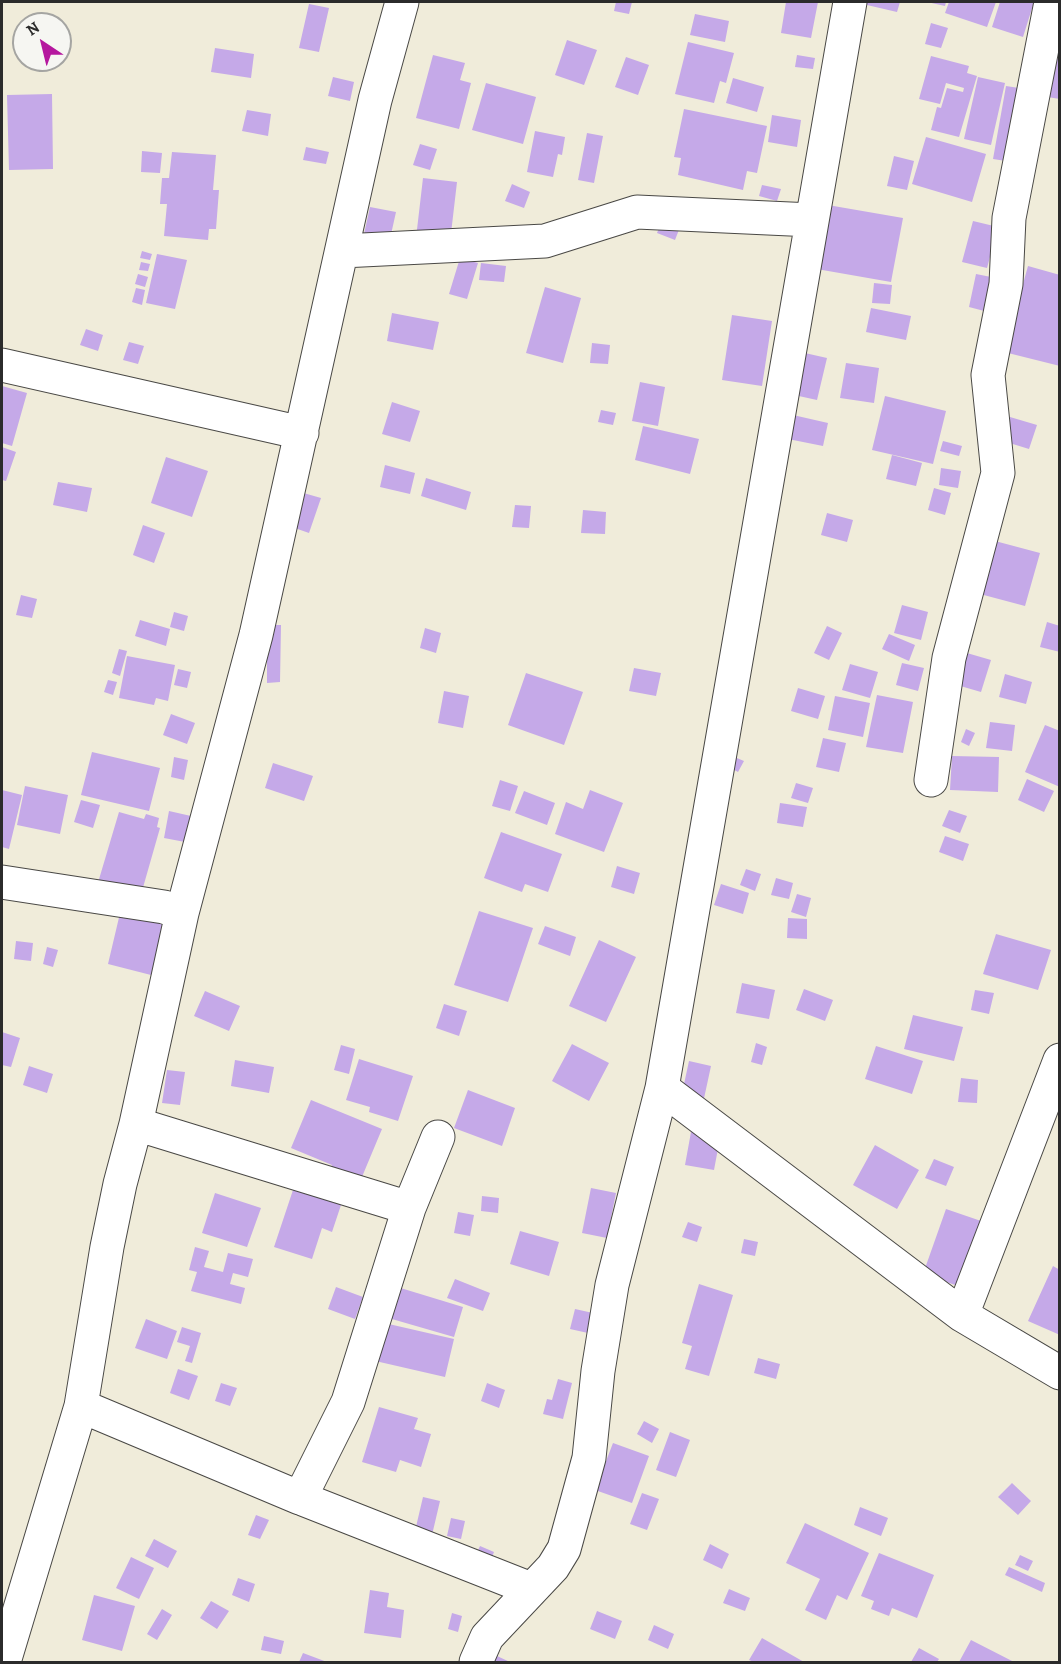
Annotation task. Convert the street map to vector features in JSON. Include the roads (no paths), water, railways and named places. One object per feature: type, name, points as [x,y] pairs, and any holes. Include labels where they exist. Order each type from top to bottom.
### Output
[{"type":"street","points":[[4,1662],[81,1406],[107,1247],[120,1184],[136,1124],[182,913],[255,635],[375,100],[402,2]]},
{"type":"street","points":[[476,1662],[487,1637],[553,1567],[564,1549],[589,1458],[598,1371],[612,1286],[662,1088],[850,2]]},
{"type":"street","points":[[931,780],[949,658],[998,473],[988,375],[1006,284],[1009,218],[1051,2]]},
{"type":"street","points":[[342,251],[545,241],[637,212],[813,220]]},
{"type":"street","points":[[2,365],[302,433]]},
{"type":"street","points":[[2,882],[164,907],[182,913]]},
{"type":"street","points":[[962,1315],[1059,1060]]},
{"type":"street","points":[[662,1088],[962,1315],[1059,1373]]},
{"type":"street","points":[[136,1124],[409,1208]]},
{"type":"street","points":[[300,1498],[348,1402],[409,1208],[438,1137]]},
{"type":"street","points":[[81,1406],[300,1498],[531,1589]]}]
